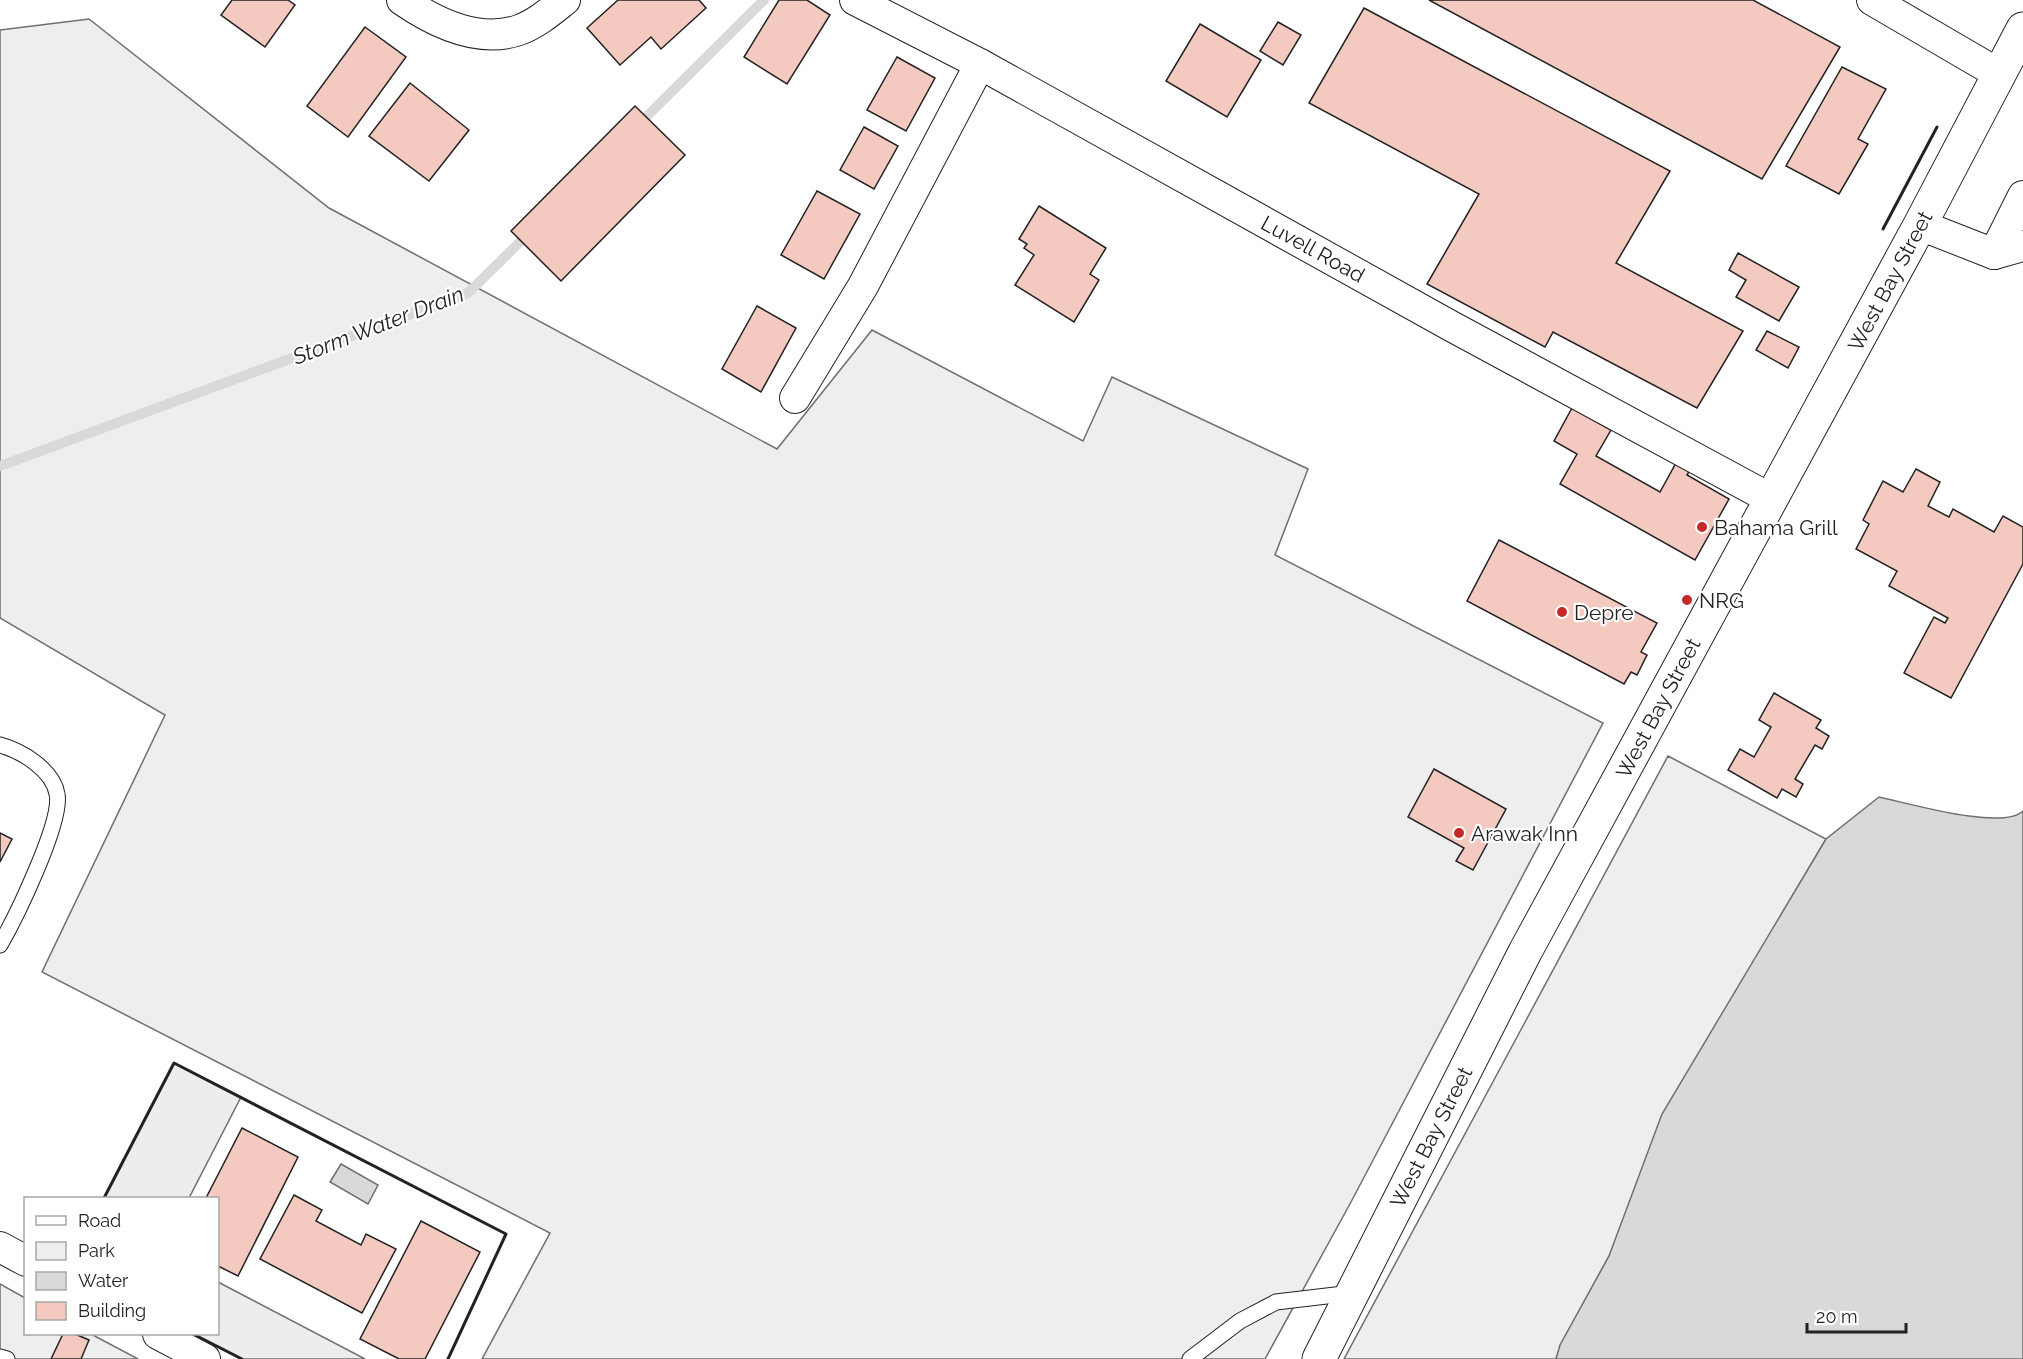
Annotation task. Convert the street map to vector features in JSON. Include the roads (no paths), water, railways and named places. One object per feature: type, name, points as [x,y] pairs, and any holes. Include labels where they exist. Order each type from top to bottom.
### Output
[{"type":"highway","name":"West Bay Street","points":[[1319,1359],[1525,952],[1920,225],[2023,29]]},
{"type":"street","points":[[402,0],[452,27],[474,33],[494,34],[519,30],[565,0]]},
{"type":"street","name":"Luvell Road","points":[[855,0],[980,64],[1460,332],[1771,499]]},
{"type":"street","points":[[1872,0],[1999,74]]},
{"type":"street","points":[[795,398],[863,286],[980,64]]},
{"type":"street","points":[[1994,254],[2023,196]]},
{"type":"street","points":[[1920,225],[1994,254],[2023,246]]},
{"type":"street","points":[[0,1247],[24,1260]]},
{"type":"street","points":[[160,1335],[205,1359]]},
{"type":"lane","points":[[0,746],[28,758],[43,769],[54,784],[58,796],[47,839],[15,919],[0,945]]},
{"type":"lane","points":[[1190,1359],[1240,1321],[1276,1302],[1352,1293]]},
{"type":"lane","points":[[0,1357],[7,1359]]},
{"type":"water","points":[[1879,797],[1976,817],[2012,816],[2023,811],[2023,1359],[1556,1359],[1560,1345],[1609,1256],[1662,1114],[1826,839]]},
{"type":"water","points":[[341,1164],[378,1185],[368,1204],[330,1182]]},
{"type":"waterway","name":"Storm Water Drain","points":[[636,127],[764,0]]},
{"type":"waterway","name":"Storm Water Drain","points":[[0,466],[468,293],[529,233]]},
{"type":"place","name":"Bahama Grill","points":[[1702,527]]},
{"type":"place","name":"NRG","points":[[1687,600]]},
{"type":"place","name":"Depre","points":[[1562,612]]},
{"type":"place","name":"Arawak Inn","points":[[1459,833]]}]
